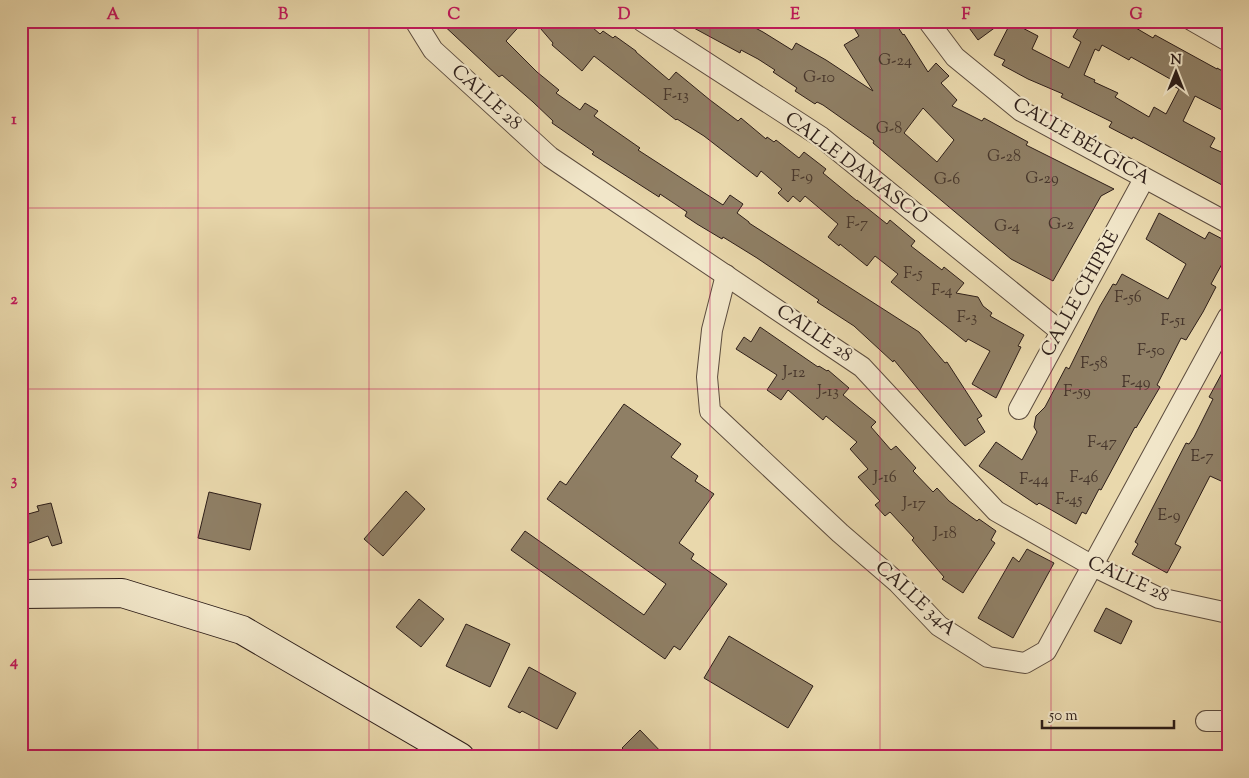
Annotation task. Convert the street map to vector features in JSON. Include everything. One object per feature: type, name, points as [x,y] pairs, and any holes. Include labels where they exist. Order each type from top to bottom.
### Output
[{"type":"main road","points":[[21,594],[122,593],[242,630],[460,757]]},
{"type":"street","name":"CALLE 28","points":[[415,21],[433,50],[550,157],[862,367],[996,511],[1091,565],[1159,598],[1228,613]]},
{"type":"street","name":"CALLE DAMASCO","points":[[642,21],[821,137],[1060,331]]},
{"type":"street","name":"CALLE BÉLGICA","points":[[928,21],[955,57],[1022,111],[1228,223]]},
{"type":"street","points":[[1193,21],[1228,41]]},
{"type":"street","name":"CALLE CHIPRE","points":[[1019,409],[1144,179]]},
{"type":"street","name":"CALLE 34A","points":[[726,275],[712,330],[707,377],[710,412],[833,526],[898,583],[939,626],[988,657],[1024,663],[1046,650],[1228,316]]},
{"type":"street","points":[[1206,720],[1228,721]]},
{"type":"building","points":[[439,21],[524,21],[506,41],[537,72],[559,90],[556,93],[580,110],[585,103],[598,111],[594,116],[640,148],[638,150],[723,205],[730,195],[743,204],[737,213],[749,223],[919,332],[945,363],[947,362],[982,416],[977,419],[985,432],[965,446],[894,360],[893,362],[854,326],[817,302],[819,300],[757,258],[685,216],[687,212],[660,194],[659,197],[592,154],[594,152],[552,123],[553,121],[502,75],[499,77]]},
{"type":"building","points":[[534,21],[585,21],[600,34],[603,31],[613,38],[615,36],[636,51],[669,80],[676,72],[738,121],[741,118],[766,139],[767,137],[774,142],[776,140],[799,158],[804,152],[826,169],[823,173],[857,201],[887,224],[890,220],[915,241],[911,246],[942,270],[944,267],[964,283],[956,293],[978,297],[983,306],[992,313],[990,316],[1024,335],[1018,346],[1021,347],[996,398],[972,384],[990,351],[968,339],[966,342],[891,282],[898,274],[875,256],[867,266],[840,244],[839,246],[828,237],[838,224],[805,196],[800,202],[793,196],[788,202],[778,193],[782,189],[761,171],[757,177],[704,136],[676,120],[594,56],[582,71],[552,45],[553,43]]},
{"type":"building","points":[[681,21],[742,21],[792,50],[796,43],[873,91],[844,45],[859,36],[850,21],[894,21],[928,72],[936,63],[949,76],[941,83],[957,100],[952,106],[982,121],[984,118],[1028,142],[1026,145],[1114,189],[1101,196],[1053,281],[1011,259],[873,143],[874,141],[823,105],[817,102],[815,104],[795,91],[797,88],[773,72],[775,70],[741,50],[740,53]],"holes":[[[923,108],[954,140],[937,162],[904,133]]]},
{"type":"building","points":[[964,21],[1004,21],[978,40]]},
{"type":"building","points":[[1082,21],[1124,21],[1153,38],[1155,35],[1228,74],[1228,113],[1195,96],[1183,121],[1215,138],[1210,147],[1228,155],[1228,186],[1223,183],[1222,185],[1133,137],[1132,139],[1109,127],[1112,122],[1061,97],[1063,94],[1002,65],[1005,60],[994,55],[1011,22],[1038,36],[1032,49],[1069,68],[1081,42],[1073,37]],"holes":[[[1102,45],[1129,60],[1131,57],[1172,80],[1170,84],[1179,89],[1166,114],[1154,107],[1149,117],[1115,97],[1118,93],[1094,82],[1095,80],[1084,75],[1095,49],[1099,51]]]},
{"type":"building","points":[[1159,213],[1205,239],[1209,232],[1228,242],[1228,253],[1211,284],[1216,287],[1203,312],[1186,340],[1181,338],[1157,385],[1160,387],[1135,427],[1101,490],[1099,489],[1086,514],[1082,512],[1076,524],[1039,503],[1037,505],[979,466],[996,442],[1022,460],[1037,432],[1034,427],[1036,416],[1045,407],[1066,367],[1069,369],[1100,306],[1113,284],[1116,285],[1122,274],[1168,299],[1186,264],[1146,239]]},
{"type":"building","points":[[760,327],[818,367],[828,370],[849,388],[843,395],[876,422],[871,427],[891,450],[896,446],[916,468],[913,471],[933,492],[937,488],[949,501],[977,521],[979,519],[996,531],[991,540],[995,543],[963,593],[942,579],[944,577],[912,540],[914,538],[890,512],[885,516],[875,505],[880,501],[858,477],[868,469],[850,449],[857,442],[826,416],[823,420],[788,390],[781,400],[767,390],[777,375],[736,349],[744,337],[751,342]]},
{"type":"building","points":[[1228,362],[1228,467],[1221,481],[1210,476],[1175,544],[1181,547],[1167,573],[1132,554],[1138,544],[1135,542],[1186,443],[1189,444],[1194,437],[1213,399],[1209,397]]},
{"type":"building","points":[[624,404],[681,444],[671,457],[698,476],[695,481],[714,494],[679,543],[694,554],[691,559],[727,584],[680,650],[674,646],[665,659],[511,550],[525,531],[644,615],[666,584],[547,499],[560,481],[566,485]]},
{"type":"building","points":[[406,491],[425,509],[383,556],[364,539]]},
{"type":"building","points":[[209,492],[261,504],[250,550],[198,538]]},
{"type":"building","points":[[51,503],[62,543],[52,546],[48,536],[21,546],[21,516],[39,511],[37,506]]},
{"type":"building","points":[[1027,549],[1054,563],[1013,638],[978,618],[1013,557],[1019,562]]},
{"type":"building","points":[[419,599],[444,619],[421,647],[396,627]]},
{"type":"building","points":[[1106,608],[1132,621],[1121,644],[1094,631]]},
{"type":"building","points":[[466,624],[510,644],[490,687],[446,666]]},
{"type":"building","points":[[729,636],[813,686],[788,728],[704,678]]},
{"type":"building","points":[[529,667],[576,693],[557,729],[522,711],[520,713],[508,707]]},
{"type":"building","points":[[640,730],[666,757],[631,757],[622,748]]}]
